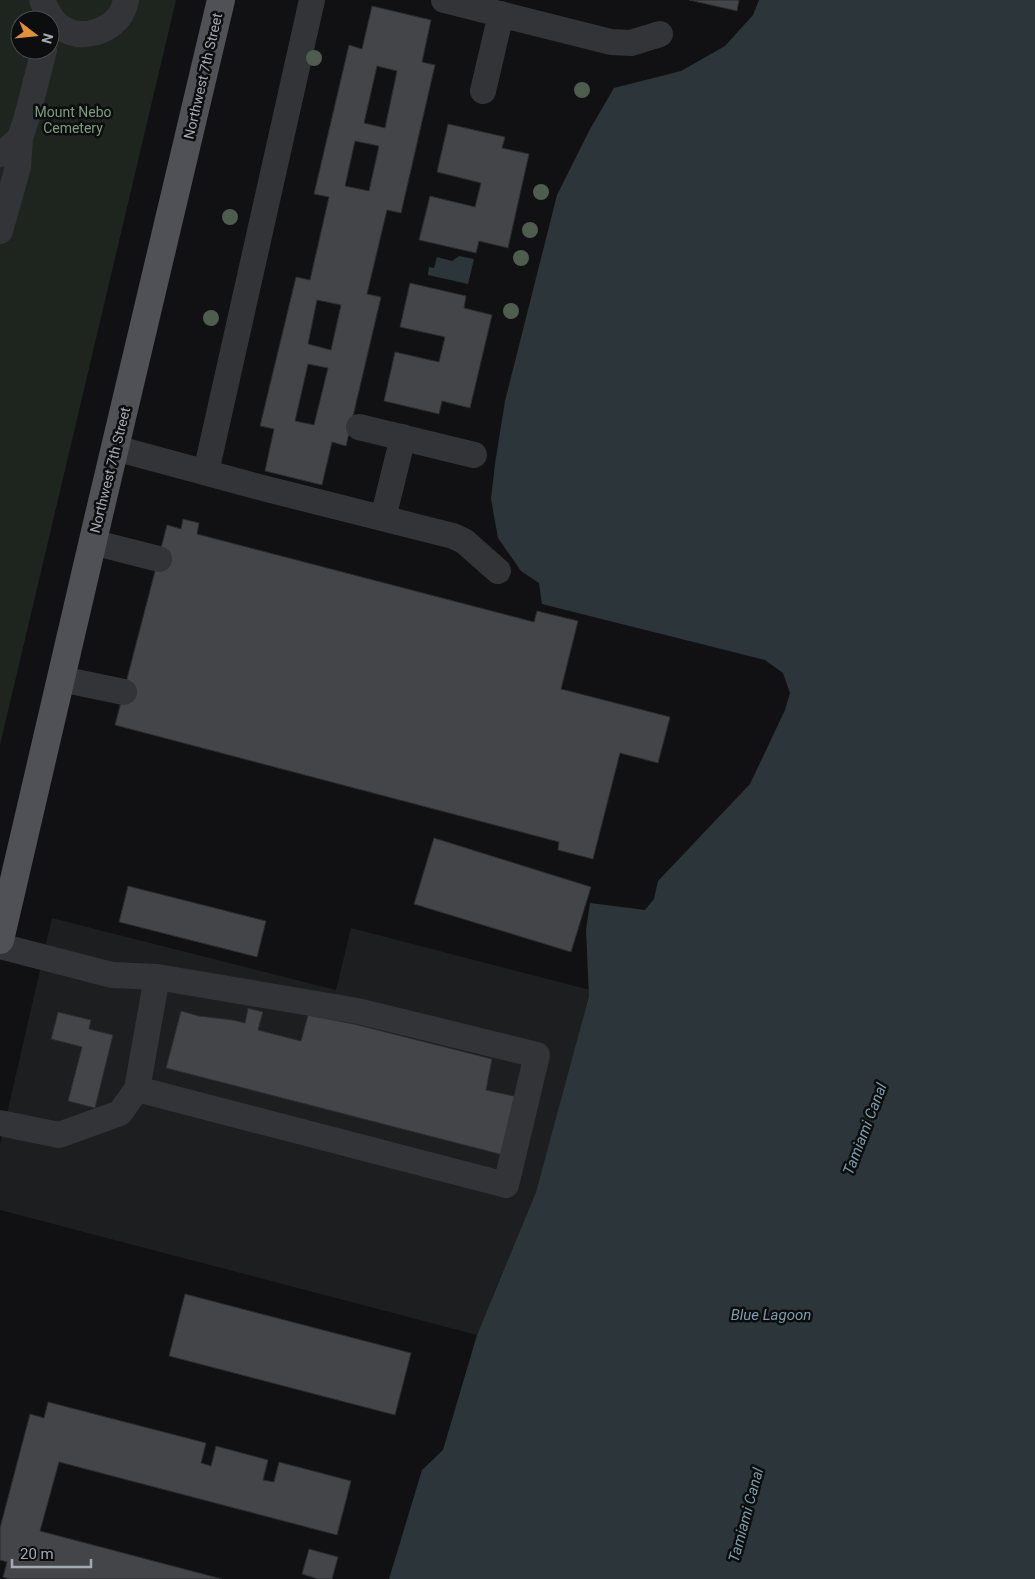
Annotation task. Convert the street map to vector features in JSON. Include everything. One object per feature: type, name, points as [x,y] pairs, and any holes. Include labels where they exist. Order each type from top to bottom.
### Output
[{"type":"main road","name":"Northwest 7th Street","points":[[0,940],[114,448],[221,0]]},
{"type":"lane","points":[[60,32],[84,34],[98,32],[111,25],[121,14],[126,0]]},
{"type":"lane","points":[[206,472],[312,0]]},
{"type":"lane","points":[[444,0],[611,42],[630,43],[660,34]]},
{"type":"lane","points":[[483,91],[501,14]]},
{"type":"lane","points":[[1,223],[18,167],[20,138],[41,60]]},
{"type":"lane","points":[[0,154],[20,138]]},
{"type":"lane","points":[[360,427],[474,455]]},
{"type":"lane","points":[[383,518],[403,437]]},
{"type":"lane","points":[[114,448],[453,536],[464,541],[498,571]]},
{"type":"lane","points":[[92,542],[159,559]]},
{"type":"lane","points":[[61,679],[124,692]]},
{"type":"lane","points":[[0,946],[112,975],[157,976],[358,1011],[537,1055],[506,1185],[137,1089]]},
{"type":"lane","points":[[0,1123],[59,1135],[120,1113],[137,1089],[157,976]]},
{"type":"shaded area","points":[[52,918],[336,990],[351,928],[590,990],[536,1192],[477,1335],[0,1210],[0,1144]]},
{"type":"green space","name":"Mount Nebo Cemetery","points":[[0,0],[176,0],[0,745]]},
{"type":"water","name":"Blue Lagoon","points":[[759,0],[1035,0],[1035,1579],[389,1579],[422,1470],[443,1450],[477,1335],[536,1192],[589,996],[586,930],[590,903],[645,910],[654,899],[658,881],[750,784],[785,710],[790,693],[783,673],[765,660],[542,604],[539,583],[521,571],[498,538],[491,499],[505,401],[557,195],[589,131],[614,88],[681,71],[725,46],[753,15]]},
{"type":"water","points":[[459,256],[474,259],[468,284],[428,275],[429,267],[434,268],[437,257],[452,261]]},
{"type":"building","points":[[689,0],[739,0],[737,11]]},
{"type":"building","points":[[372,6],[431,20],[422,62],[435,65],[401,213],[387,210],[367,294],[381,297],[346,446],[332,442],[322,485],[265,471],[274,429],[260,426],[296,277],[310,280],[329,197],[314,194],[349,45],[362,49]],"holes":[[[377,66],[397,71],[385,128],[364,123]],[[355,141],[379,146],[369,191],[345,186]],[[317,300],[341,305],[331,350],[308,344]],[[308,364],[328,368],[314,425],[295,421]]]},
{"type":"building","points":[[448,124],[505,137],[502,148],[529,154],[508,248],[479,241],[476,253],[419,240],[430,196],[475,207],[481,183],[437,172]]},
{"type":"building","points":[[410,283],[466,296],[464,308],[492,315],[470,408],[442,401],[439,414],[384,401],[395,352],[439,362],[445,337],[400,327]]},
{"type":"building","points":[[183,519],[199,523],[197,534],[534,622],[537,611],[578,621],[561,689],[670,717],[658,763],[620,753],[593,859],[558,850],[559,842],[115,725],[167,525],[181,529]]},
{"type":"building","points":[[434,838],[591,887],[571,952],[414,904]]},
{"type":"building","points":[[128,886],[266,921],[257,957],[119,922]]},
{"type":"building","points":[[248,1008],[263,1012],[258,1030],[301,1041],[308,1015],[354,1024],[492,1059],[486,1090],[518,1097],[503,1155],[166,1068],[181,1011],[199,1016],[245,1023]]},
{"type":"building","points":[[58,1012],[91,1020],[89,1029],[113,1035],[95,1108],[68,1101],[82,1047],[51,1039]]},
{"type":"building","points":[[185,1294],[411,1353],[395,1415],[169,1356]]},
{"type":"building","points":[[48,1402],[206,1443],[201,1463],[211,1466],[216,1446],[268,1460],[263,1480],[274,1482],[279,1462],[351,1481],[337,1535],[59,1462],[40,1531],[222,1579],[9,1579],[3,1577],[7,1562],[0,1560],[0,1528],[30,1414],[44,1418]]},
{"type":"building","points":[[309,1549],[338,1557],[332,1579],[318,1579],[302,1574]]},
{"type":"water label","name":"Tamiami Canal","points":[[865,1129]]},
{"type":"water label","name":"Tamiami Canal","points":[[746,1515]]}]
